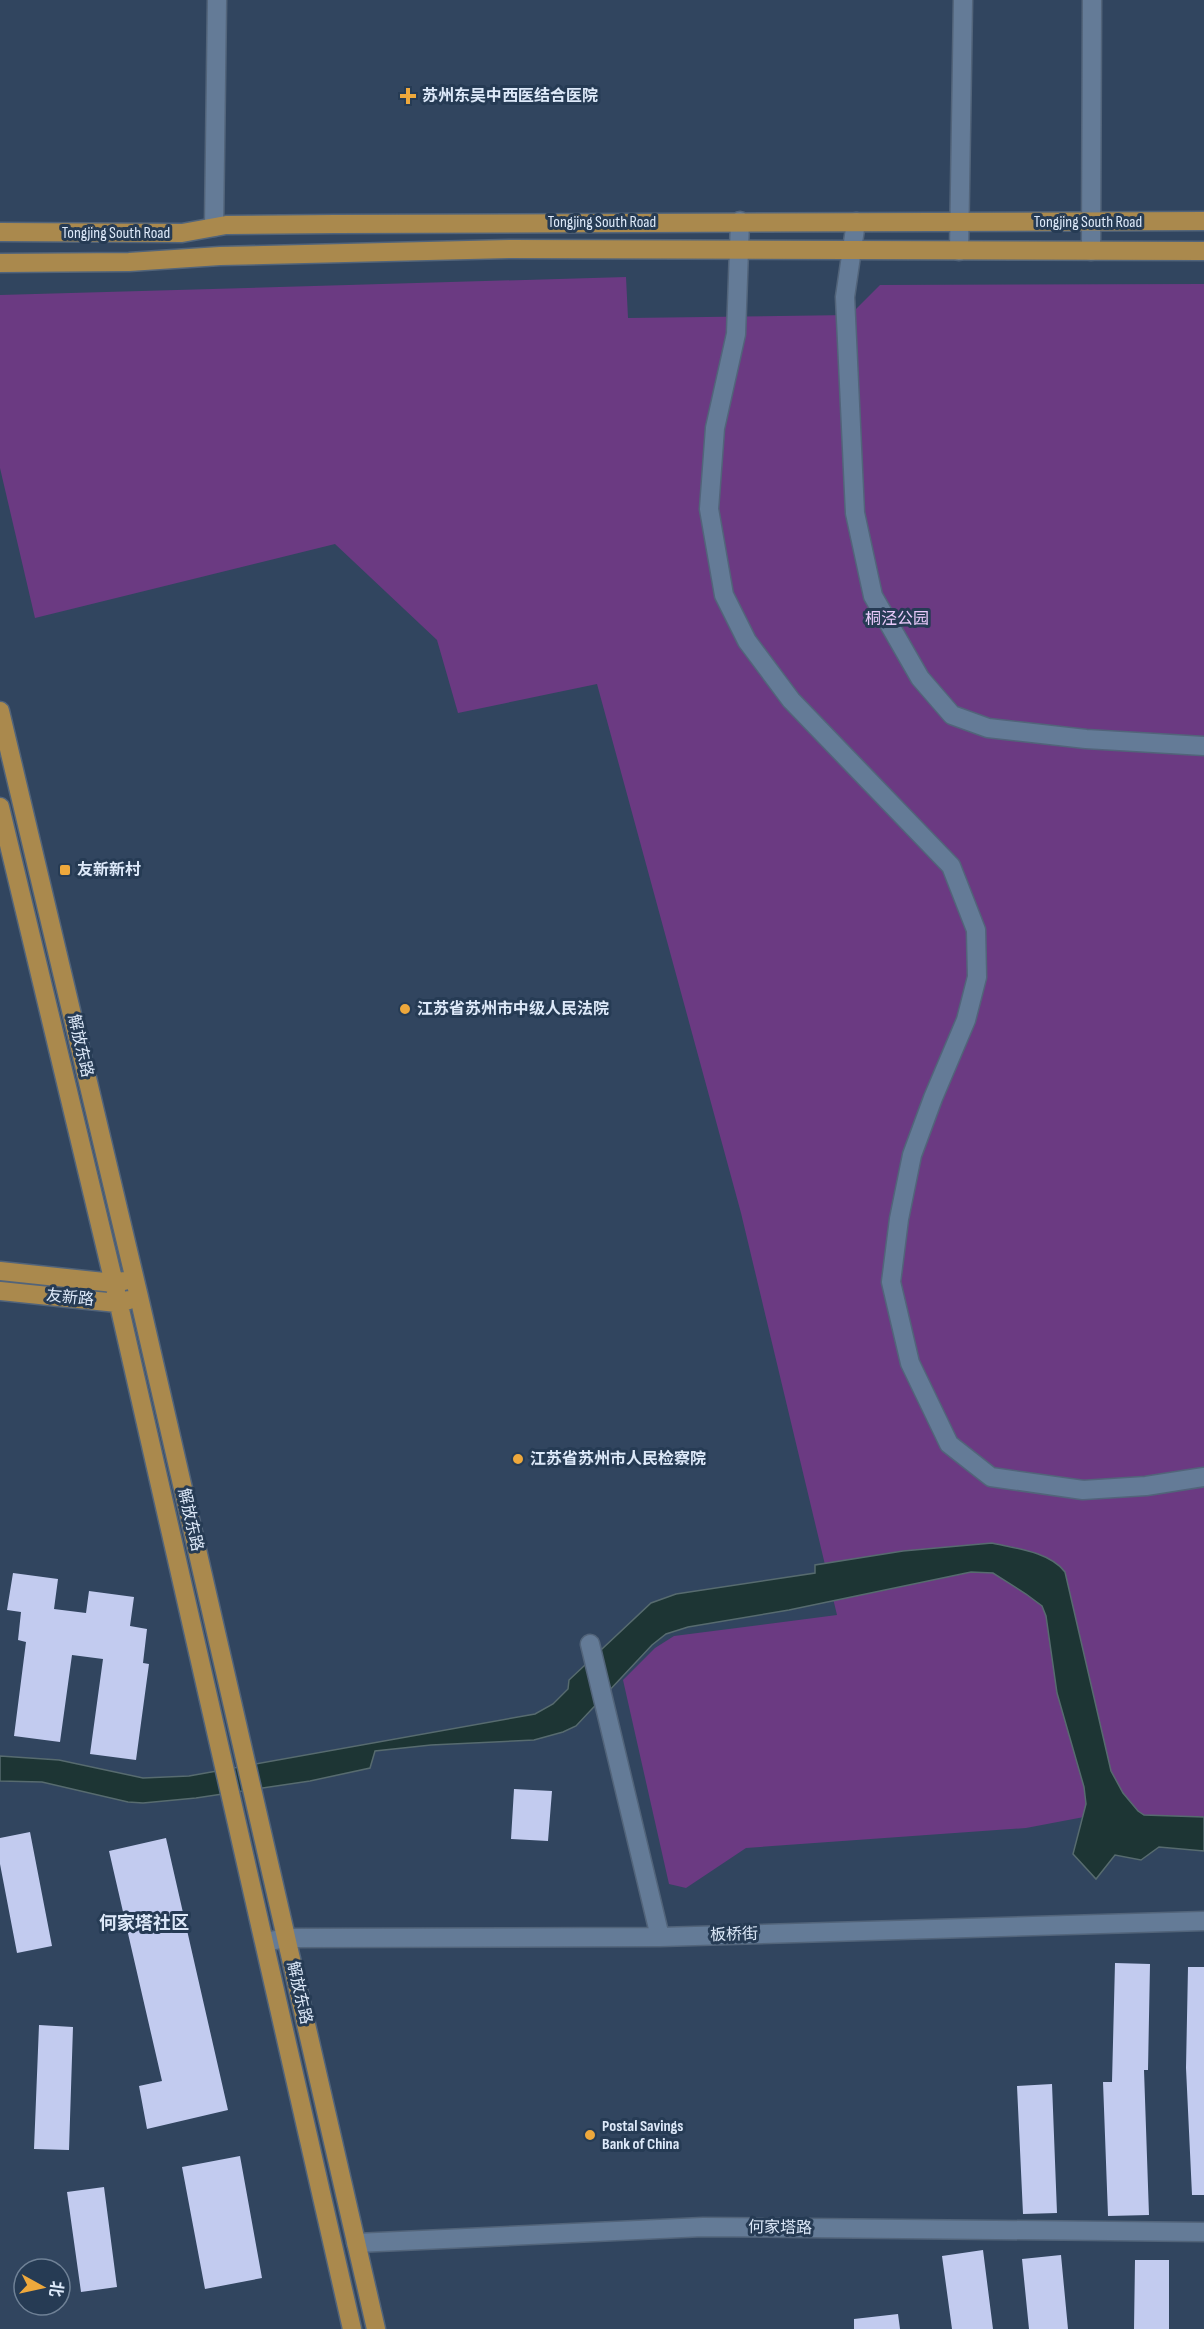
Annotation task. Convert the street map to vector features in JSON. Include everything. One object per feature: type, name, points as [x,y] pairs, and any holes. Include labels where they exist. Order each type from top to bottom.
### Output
[{"type":"main road","name":"Tongjing South Road","points":[[0,232],[183,233],[214,227],[258,225],[1204,222]]},
{"type":"main road","name":"Tongjing South Road","points":[[0,263],[129,262],[220,256],[497,250],[1204,252]]},
{"type":"main road","name":"解放东路","points":[[0,711],[135,1278],[376,2329]]},
{"type":"main road","name":"解放东路","points":[[0,807],[114,1283],[352,2329]]},
{"type":"main road","name":"友新路","points":[[0,1271],[114,1283],[135,1278]]},
{"type":"main road","name":"友新路","points":[[0,1290],[117,1303],[139,1297]]},
{"type":"street","points":[[214,227],[217,0]]},
{"type":"street","points":[[959,251],[963,0]]},
{"type":"street","points":[[1091,251],[1092,0]]},
{"type":"street","points":[[740,222],[736,334],[715,428],[709,509],[723,595],[747,641],[791,700],[951,866],[976,930],[977,977],[966,1020],[912,1155],[899,1220],[891,1282],[910,1363],[949,1444],[991,1477],[1083,1490],[1146,1486],[1204,1477]]},
{"type":"street","points":[[856,222],[845,297],[855,513],[873,596],[920,678],[952,715],[988,728],[1086,739],[1204,746]]},
{"type":"street","points":[[590,1644],[660,1937]]},
{"type":"street","name":"板桥街","points":[[265,1942],[286,1938],[660,1937],[1204,1921]]},
{"type":"street","name":"何家塔路","points":[[356,2243],[703,2227],[1204,2232]]},
{"type":"green space","name":"桐泾公园","points":[[626,277],[628,318],[850,315],[880,285],[1204,284],[1204,1817],[1084,1817],[1026,1828],[746,1848],[686,1888],[669,1884],[623,1680],[655,1648],[674,1636],[837,1615],[741,1213],[597,684],[458,713],[437,640],[335,544],[35,618],[0,468],[0,295]]},
{"type":"shaded area","points":[[992,1543],[1041,1555],[1065,1572],[1111,1771],[1123,1793],[1144,1815],[1204,1817],[1204,1851],[1159,1847],[1141,1860],[1115,1855],[1096,1879],[1073,1854],[1086,1804],[1084,1787],[1057,1693],[1046,1616],[1042,1606],[993,1573],[971,1572],[789,1610],[688,1627],[666,1634],[652,1645],[576,1726],[534,1740],[431,1745],[375,1751],[370,1768],[310,1781],[196,1798],[143,1803],[128,1802],[42,1782],[0,1781],[0,1756],[59,1760],[143,1778],[189,1776],[535,1714],[553,1704],[568,1689],[569,1680],[651,1603],[676,1594],[815,1573],[815,1565],[903,1551]]},
{"type":"building","points":[[13,1573],[58,1579],[54,1609],[86,1613],[89,1591],[134,1597],[130,1626],[147,1629],[143,1663],[149,1664],[136,1760],[90,1754],[103,1659],[72,1655],[60,1742],[14,1736],[26,1642],[18,1640],[21,1612],[7,1610]]},
{"type":"building","points":[[514,1789],[552,1791],[548,1841],[511,1839]]},
{"type":"building","points":[[30,1832],[52,1946],[17,1953],[0,1864],[0,1838]]},
{"type":"building","points":[[166,1838],[228,2110],[147,2129],[139,2086],[162,2081],[109,1851]]},
{"type":"building","points":[[1115,1963],[1150,1964],[1148,2070],[1144,2070],[1149,2215],[1108,2216],[1103,2082],[1112,2082]]},
{"type":"building","points":[[1188,1967],[1204,1967],[1204,2195],[1192,2195],[1186,2068]]},
{"type":"building","points":[[39,2025],[73,2027],[69,2150],[34,2149]]},
{"type":"building","points":[[1052,2084],[1057,2213],[1023,2214],[1017,2086]]},
{"type":"building","points":[[240,2156],[262,2278],[205,2289],[182,2167]]},
{"type":"building","points":[[104,2187],[117,2287],[81,2292],[67,2192]]},
{"type":"building","points":[[983,2250],[993,2329],[952,2329],[942,2256]]},
{"type":"building","points":[[1061,2255],[1068,2329],[1029,2329],[1022,2259]]},
{"type":"building","points":[[1135,2260],[1169,2260],[1169,2329],[1134,2329]]},
{"type":"building","points":[[898,2314],[900,2329],[854,2329],[854,2319]]},
{"type":"place","name":"苏州东吴中西医结合医院","points":[[408,96]]},
{"type":"place","name":"友新新村","points":[[65,870]]},
{"type":"place","name":"江苏省苏州市中级人民法院","points":[[405,1009]]},
{"type":"place","name":"江苏省苏州市人民检察院","points":[[518,1459]]},
{"type":"place","name":"Postal Savings Bank of China","points":[[590,2135]]},
{"type":"district","name":"何家塔社区","points":[[144,1923]]}]
